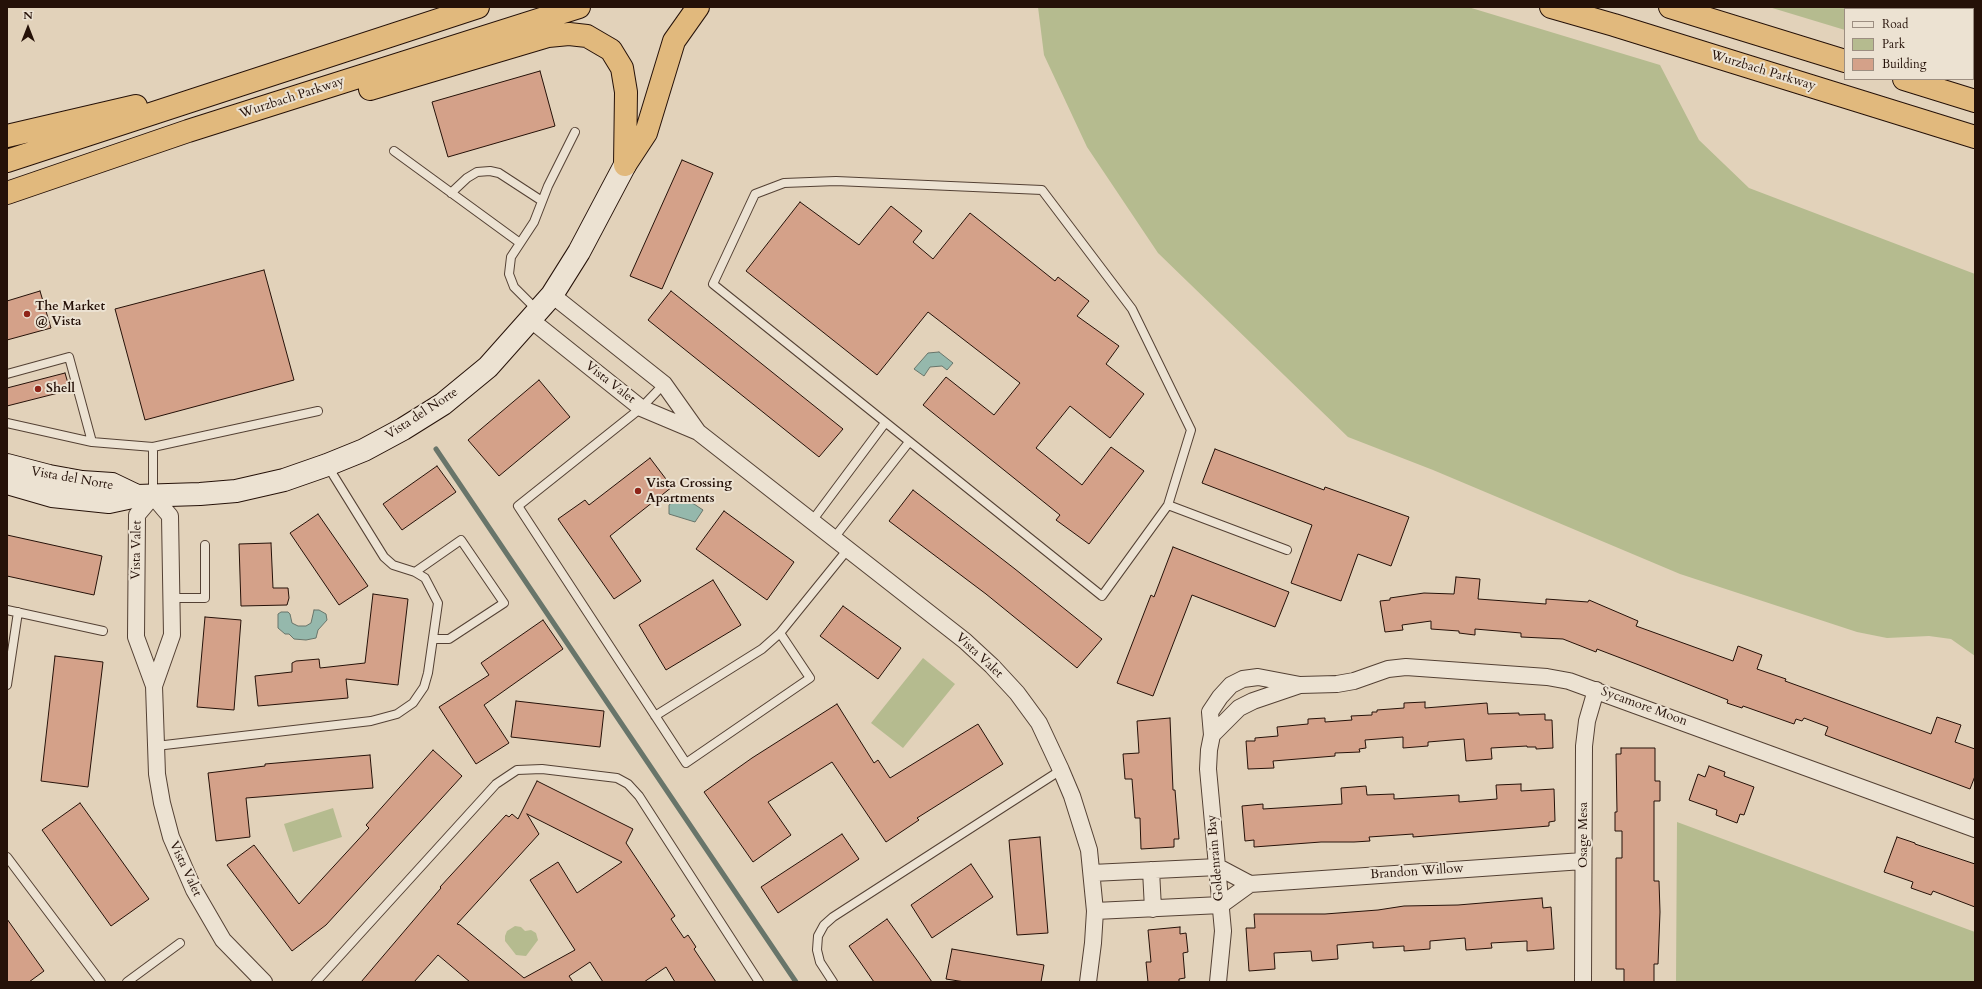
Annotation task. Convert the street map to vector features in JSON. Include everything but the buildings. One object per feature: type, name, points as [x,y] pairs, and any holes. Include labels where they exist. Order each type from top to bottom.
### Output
[{"type":"highway","points":[[7,161],[478,7]]},
{"type":"highway","name":"Wurzbach Parkway","points":[[7,193],[188,132],[579,7]]},
{"type":"highway","points":[[625,165],[646,134],[674,41],[698,7]]},
{"type":"highway","name":"Wurzbach Parkway","points":[[1551,7],[1621,27],[1975,137]]},
{"type":"highway","points":[[1670,7],[1844,61]]},
{"type":"highway","points":[[188,132],[284,115],[548,36],[569,34],[587,36],[601,43],[611,50],[622,68],[626,92],[625,165]]},
{"type":"highway","points":[[7,136],[264,77]]},
{"type":"highway","points":[[1907,80],[1975,101]]},
{"type":"street","name":"Vista del Norte","points":[[7,483],[52,496],[102,502],[145,496],[236,491],[284,480],[327,466],[371,446],[403,429],[443,404],[488,367],[540,309],[579,252],[625,165]]},
{"type":"street","name":"Vista Valet","points":[[540,309],[664,384],[698,432]]},
{"type":"street","name":"Vista Valet","points":[[540,309],[641,408],[698,432],[965,641],[992,666],[1017,693],[1039,723],[1062,770],[1088,850],[1092,873],[1095,911],[1088,982]]},
{"type":"street","name":"Vista del Norte","points":[[7,465],[49,476],[82,482],[112,484],[145,496]]},
{"type":"street","name":"Vista Valet","points":[[154,686],[172,635],[170,516],[145,496],[137,515],[136,637],[154,686],[157,774],[170,837],[181,864],[223,940],[264,982]]},
{"type":"street","name":"Sycamore Moon","points":[[1212,735],[1210,712],[1220,697],[1231,685],[1243,679],[1258,677],[1300,685],[1337,684],[1354,681],[1388,669],[1406,666],[1547,678],[1569,681],[1596,690],[1975,829]]},
{"type":"street","name":"Sycamore Moon","points":[[1212,735],[1240,708],[1254,701],[1300,685]]},
{"type":"street","name":"Osage Mesa","points":[[1583,982],[1584,746],[1587,721],[1596,690]]},
{"type":"street","name":"Goldenrain Bay","points":[[1212,735],[1209,750],[1208,769],[1223,932],[1218,982]]},
{"type":"street","name":"Brandon Willow","points":[[1250,884],[1583,860]]},
{"type":"street","points":[[1092,873],[1218,867],[1250,884],[1221,905],[1095,911]]},
{"type":"street","points":[[1151,870],[1153,909]]},
{"type":"lane","points":[[540,309],[514,287],[509,274],[511,257],[534,222],[542,201],[575,132]]},
{"type":"lane","points":[[394,151],[520,243]]},
{"type":"lane","points":[[451,193],[476,172],[490,172],[499,173],[542,201]]},
{"type":"lane","points":[[836,181],[1042,190],[1132,309],[1191,430],[1168,505],[1102,596],[909,442],[713,284],[756,194],[784,183],[836,181]]},
{"type":"lane","points":[[7,374],[69,357],[92,442]]},
{"type":"lane","points":[[664,384],[641,408],[518,506],[686,763],[810,678],[780,633]]},
{"type":"lane","points":[[7,423],[92,442],[153,447],[318,411]]},
{"type":"lane","points":[[812,521],[885,423]]},
{"type":"lane","points":[[834,538],[909,442]]},
{"type":"lane","points":[[145,496],[153,447]]},
{"type":"lane","points":[[156,746],[371,721],[396,714],[413,703],[424,687],[428,673],[438,603],[425,578],[416,572],[393,565],[384,557],[327,466]]},
{"type":"lane","points":[[1168,505],[1287,550]]},
{"type":"lane","points":[[416,572],[461,540],[504,603],[449,639],[433,639]]},
{"type":"lane","points":[[171,598],[204,598],[205,545]]},
{"type":"lane","points":[[655,716],[762,649],[780,633],[848,549]]},
{"type":"lane","points":[[7,610],[103,631]]},
{"type":"lane","points":[[7,685],[18,612]]},
{"type":"lane","points":[[316,982],[496,784],[517,770],[542,769],[617,778],[628,784],[639,796],[759,982]]},
{"type":"lane","points":[[833,982],[820,962],[818,950],[818,936],[824,925],[832,917],[1062,770]]},
{"type":"lane","points":[[7,857],[101,982]]},
{"type":"lane","points":[[127,982],[180,943]]},
{"type":"green space","points":[[1038,7],[1468,7],[1660,65],[1699,140],[1749,188],[1975,274],[1975,656],[1951,639],[1929,636],[1887,638],[1857,632],[1680,574],[1433,470],[1348,437],[1158,253],[1087,147],[1044,55]]},
{"type":"green space","points":[[1769,7],[1975,7],[1975,70],[1974,8],[1844,8],[1844,30]]},
{"type":"green space","points":[[923,658],[955,684],[903,748],[871,723]]},
{"type":"green space","points":[[333,808],[342,837],[293,852],[284,824]]},
{"type":"green space","points":[[1677,822],[1975,932],[1975,982],[1676,982]]},
{"type":"green space","points":[[515,926],[521,927],[525,931],[531,930],[536,933],[538,940],[526,956],[516,955],[505,941],[507,931]]},
{"type":"water","points":[[939,352],[953,363],[947,370],[942,366],[930,367],[924,376],[914,369],[928,353]]},
{"type":"water","points":[[680,500],[694,504],[703,510],[695,522],[669,514],[669,505],[674,501]]},
{"type":"water","points":[[314,610],[319,610],[326,614],[327,620],[318,630],[316,638],[306,640],[294,639],[289,634],[285,634],[278,628],[278,614],[281,612],[288,612],[290,614],[292,623],[298,626],[306,626],[311,623]]},
{"type":"waterway","points":[[436,449],[796,982]]},
{"type":"place","name":"The Market @ Vista","points":[[27,314]]},
{"type":"place","name":"Shell","points":[[38,389]]},
{"type":"place","name":"Vista Crossing Apartments","points":[[638,491]]}]
